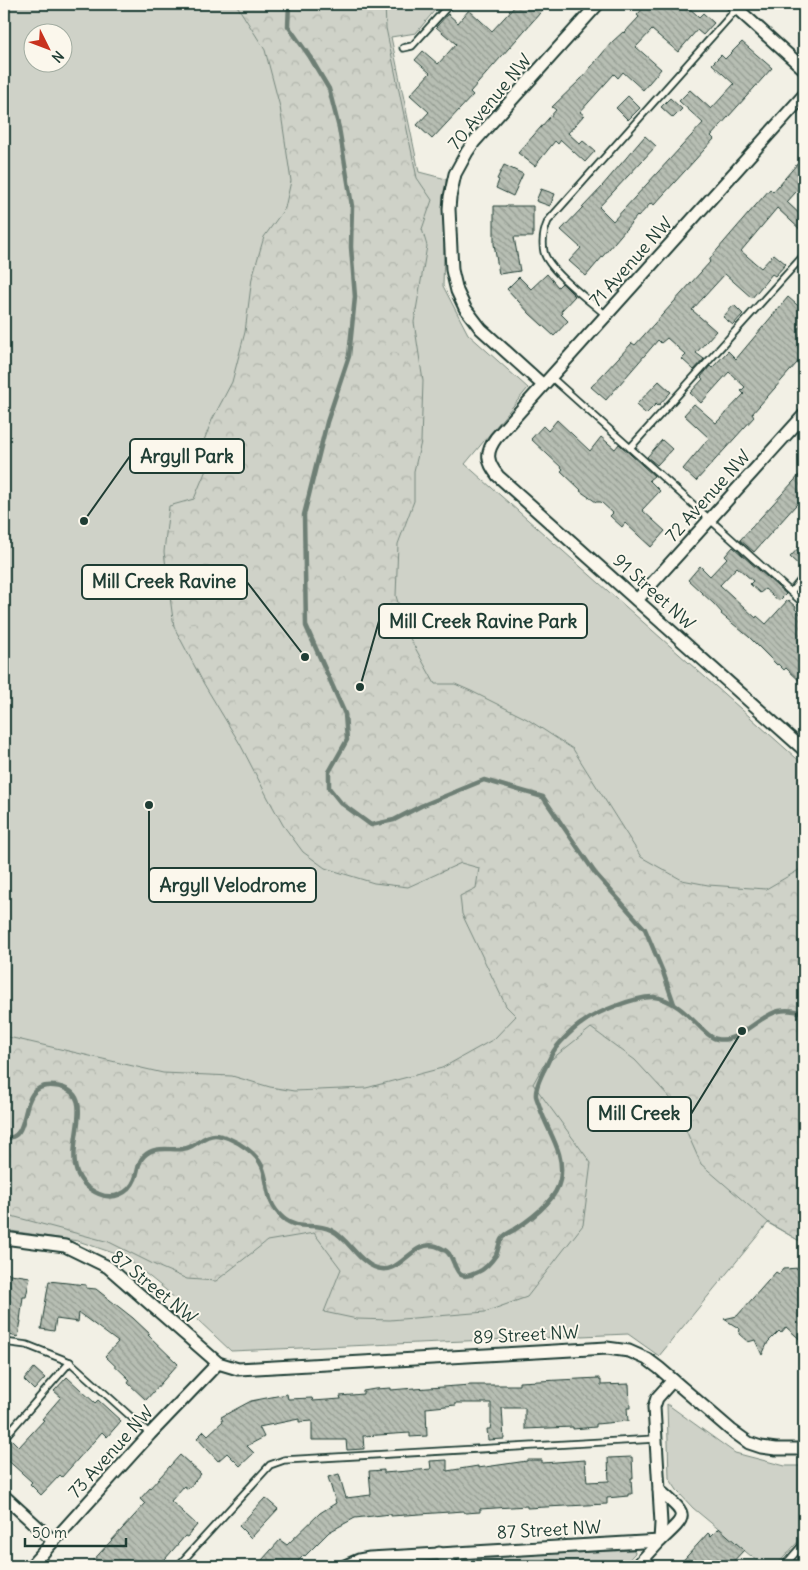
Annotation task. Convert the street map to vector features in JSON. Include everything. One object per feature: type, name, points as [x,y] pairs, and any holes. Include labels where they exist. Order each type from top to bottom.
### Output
[{"type":"street","name":"70 Avenue NW","points":[[547,381],[487,335],[470,317],[461,300],[452,270],[450,197],[455,174],[482,133],[598,4]]},
{"type":"street","points":[[737,5],[804,69]]},
{"type":"street","name":"71 Avenue NW","points":[[488,454],[496,438],[804,95]]},
{"type":"street","name":"72 Avenue NW","points":[[637,600],[804,415]]},
{"type":"street","name":"91 Street NW","points":[[488,454],[491,465],[498,476],[802,743]]},
{"type":"street","name":"87 Street NW","points":[[4,1238],[65,1246],[108,1266],[218,1363]]},
{"type":"street","name":"89 Street NW","points":[[218,1363],[238,1369],[607,1348],[628,1351],[660,1368],[731,1430],[749,1443],[776,1449],[804,1449]]},
{"type":"street","name":"73 Avenue NW","points":[[31,1566],[150,1434],[218,1363]]},
{"type":"street","points":[[660,1541],[661,1523],[653,1414],[655,1402],[673,1380]]},
{"type":"street","points":[[637,1566],[681,1519],[682,1515],[678,1507],[658,1490]]},
{"type":"street","points":[[4,1496],[53,1541]]},
{"type":"street","name":"87 Street NW","points":[[347,1565],[370,1558],[660,1541]]},
{"type":"street","points":[[439,1553],[453,1566]]},
{"type":"lane","points":[[403,48],[412,46],[450,4]]},
{"type":"lane","points":[[606,316],[557,272],[547,260],[544,252],[544,230],[548,221],[737,5]]},
{"type":"lane","points":[[630,448],[804,255]]},
{"type":"lane","points":[[547,381],[630,448],[804,604]]},
{"type":"lane","points":[[791,592],[804,576]]},
{"type":"lane","points":[[4,1342],[27,1345],[70,1362],[150,1434]]},
{"type":"lane","points":[[4,1438],[70,1362]]},
{"type":"lane","points":[[178,1566],[270,1465],[284,1460],[655,1440]]},
{"type":"lane","points":[[784,1566],[804,1543]]},
{"type":"green space","points":[[4,4],[440,4],[416,33],[391,37],[419,172],[446,179],[443,286],[468,334],[528,388],[465,464],[804,765],[804,1242],[768,1223],[659,1356],[628,1334],[231,1351],[166,1290],[125,1257],[78,1241],[4,1230]]},
{"type":"green space","points":[[236,4],[385,4],[386,28],[417,178],[432,200],[422,229],[427,246],[414,322],[423,381],[421,442],[414,471],[414,501],[398,544],[396,596],[407,633],[435,684],[455,684],[471,691],[527,719],[573,749],[641,857],[682,880],[708,885],[766,889],[804,867],[804,1242],[769,1223],[701,1164],[673,1101],[635,1060],[591,1028],[543,1066],[533,1084],[591,1163],[583,1225],[527,1297],[485,1312],[390,1320],[357,1319],[324,1312],[341,1269],[314,1233],[267,1241],[216,1281],[187,1279],[109,1242],[4,1214],[4,1036],[163,1073],[232,1076],[270,1087],[294,1091],[366,1088],[442,1068],[494,1039],[516,1016],[506,1006],[462,914],[460,896],[476,888],[479,868],[461,863],[408,887],[374,883],[325,868],[303,852],[283,825],[174,627],[164,552],[169,506],[194,499],[206,470],[201,448],[212,420],[232,382],[245,332],[252,278],[264,237],[285,208],[291,181],[280,107],[265,50]]},
{"type":"green space","points":[[667,1404],[735,1453],[785,1466],[804,1466],[804,1535],[776,1566],[763,1566],[693,1508],[679,1493],[669,1478]]},
{"type":"green space","points":[[634,1550],[635,1553],[623,1566],[467,1566],[465,1560],[468,1558]]},
{"type":"building","points":[[517,4],[548,4],[470,92],[473,95],[432,139],[417,125],[429,112],[410,95],[430,73],[415,60],[423,51],[438,64],[456,44],[436,27],[448,14],[458,23],[469,10],[492,31]]},
{"type":"building","points":[[647,4],[685,4],[699,17],[703,13],[714,23],[703,35],[697,30],[678,52],[652,30],[636,47],[661,69],[643,90],[623,72],[618,78],[614,74],[580,112],[584,115],[568,133],[580,144],[583,141],[595,151],[585,162],[561,140],[558,144],[555,141],[535,166],[518,153],[556,110],[552,107],[581,79],[612,42],[624,33],[639,17],[637,15]]},
{"type":"building","points":[[742,42],[772,68],[711,136],[714,139],[654,205],[651,203],[637,216],[586,276],[569,261],[581,248],[561,230],[603,186],[645,136],[656,146],[599,207],[613,221],[703,123],[679,101],[690,90],[711,109],[734,84],[712,64],[721,55],[725,59]]},
{"type":"building","points":[[628,96],[640,108],[628,120],[616,108]]},
{"type":"building","points":[[670,98],[682,109],[673,118],[661,107]]},
{"type":"building","points":[[804,156],[804,183],[787,202],[804,218],[804,233],[777,208],[741,251],[761,268],[774,254],[786,264],[775,276],[772,274],[752,298],[725,274],[692,310],[716,331],[696,353],[704,359],[694,370],[682,359],[686,355],[667,338],[661,343],[658,340],[606,400],[591,387],[632,343],[635,345],[710,262],[712,256],[770,189],[773,192]]},
{"type":"building","points":[[504,165],[523,174],[513,196],[496,188],[499,180],[497,179]]},
{"type":"building","points":[[541,189],[555,194],[550,206],[536,201]]},
{"type":"building","points":[[494,206],[533,206],[533,237],[514,237],[520,271],[499,274],[494,244]]},
{"type":"building","points":[[547,274],[558,287],[562,283],[575,296],[561,311],[561,314],[568,321],[554,336],[507,289],[519,277],[531,289]]},
{"type":"building","points":[[788,297],[804,311],[804,355],[752,414],[754,417],[696,481],[683,469],[709,438],[684,415],[694,404],[716,423],[744,394],[741,391],[745,387],[729,372],[701,403],[690,393],[703,379],[701,377],[710,366],[712,368],[728,351],[736,359]]},
{"type":"building","points":[[734,305],[743,314],[733,325],[723,317]]},
{"type":"building","points":[[659,381],[671,392],[658,406],[656,404],[646,414],[636,405]]},
{"type":"building","points":[[557,420],[590,451],[601,437],[615,449],[619,444],[654,476],[649,480],[660,491],[642,510],[665,531],[651,547],[625,523],[622,527],[610,516],[613,513],[601,502],[596,502],[580,491],[561,471],[563,469],[531,439],[543,426],[548,431]]},
{"type":"building","points":[[662,440],[672,449],[657,465],[647,457]]},
{"type":"building","points":[[804,470],[804,496],[754,552],[740,540]]},
{"type":"building","points":[[804,542],[804,570],[790,557]]},
{"type":"building","points":[[733,547],[786,594],[779,601],[765,589],[760,593],[750,584],[753,581],[737,567],[721,586],[756,618],[757,616],[766,624],[788,600],[804,617],[804,685],[786,668],[784,670],[777,665],[749,637],[721,614],[714,604],[688,580],[700,566],[710,576],[727,558],[725,556]]},
{"type":"building","points":[[800,1268],[804,1272],[804,1343],[786,1327],[768,1342],[762,1355],[755,1340],[748,1342],[739,1334],[740,1329],[724,1319],[737,1316],[776,1272],[779,1274],[783,1269]]},
{"type":"building","points":[[4,1273],[30,1277],[26,1297],[23,1297],[18,1337],[4,1334]]},
{"type":"building","points":[[49,1281],[86,1285],[86,1288],[96,1289],[133,1318],[178,1364],[146,1400],[128,1383],[130,1380],[105,1356],[118,1342],[79,1313],[78,1322],[56,1319],[54,1331],[41,1329]]},
{"type":"building","points":[[34,1368],[45,1378],[34,1390],[24,1380]]},
{"type":"building","points":[[67,1377],[95,1403],[98,1400],[121,1421],[107,1437],[102,1432],[62,1477],[60,1475],[41,1495],[30,1484],[32,1482],[4,1457],[4,1443],[10,1438],[19,1447],[44,1420],[42,1419],[61,1397],[54,1391]]},
{"type":"building","points":[[599,1378],[601,1385],[629,1384],[630,1408],[627,1408],[628,1421],[596,1424],[596,1427],[573,1429],[573,1427],[525,1429],[525,1408],[502,1408],[504,1439],[488,1440],[487,1429],[490,1429],[491,1424],[491,1403],[456,1403],[456,1405],[426,1408],[427,1436],[410,1437],[410,1433],[363,1436],[364,1449],[347,1450],[346,1440],[312,1440],[312,1421],[299,1422],[299,1419],[259,1427],[264,1437],[247,1446],[254,1453],[240,1466],[227,1453],[218,1461],[197,1438],[204,1431],[208,1435],[223,1421],[221,1417],[251,1401],[287,1394],[288,1399],[312,1398],[313,1401],[341,1399],[340,1396],[363,1394],[363,1391],[375,1389],[519,1385],[519,1382]]},
{"type":"building","points":[[180,1455],[201,1474],[188,1489],[184,1486],[171,1501],[197,1525],[159,1566],[88,1566],[145,1504],[140,1499]]},
{"type":"building","points":[[632,1457],[632,1494],[607,1498],[607,1504],[527,1508],[527,1506],[480,1509],[480,1512],[465,1513],[464,1511],[391,1516],[391,1514],[355,1518],[329,1532],[293,1566],[270,1566],[262,1560],[280,1540],[287,1545],[320,1513],[336,1503],[328,1477],[339,1474],[346,1498],[371,1495],[369,1471],[384,1470],[384,1473],[431,1469],[430,1461],[447,1460],[447,1471],[527,1460],[542,1460],[542,1463],[585,1460],[587,1482],[609,1481],[608,1458]]},
{"type":"building","points":[[265,1498],[278,1509],[251,1538],[239,1526]]},
{"type":"building","points":[[719,1528],[744,1550],[729,1566],[678,1566],[708,1533],[711,1536]]},
{"type":"waterway","points":[[289,4],[288,26],[310,57],[329,89],[339,128],[352,206],[351,247],[355,297],[349,356],[327,422],[304,515],[306,626],[345,714],[347,740],[329,772],[329,788],[341,803],[371,825],[394,820],[421,806],[484,780],[543,797],[595,873],[645,929],[674,1004]]},
{"type":"waterway","points":[[4,1138],[14,1136],[20,1131],[29,1101],[33,1093],[41,1087],[54,1086],[70,1091],[78,1102],[79,1116],[74,1150],[75,1167],[83,1182],[99,1194],[115,1196],[129,1189],[135,1179],[140,1161],[149,1152],[159,1149],[187,1148],[211,1135],[226,1137],[247,1149],[259,1161],[270,1199],[277,1212],[289,1222],[301,1226],[325,1227],[342,1238],[368,1264],[383,1269],[391,1268],[398,1264],[419,1248],[427,1245],[436,1246],[449,1253],[459,1274],[466,1276],[478,1272],[488,1265],[496,1255],[503,1237],[542,1209],[558,1188],[561,1161],[543,1117],[536,1096],[536,1090],[553,1052],[579,1025],[606,1010],[647,997],[661,998],[674,1004],[708,1035],[717,1039],[733,1037],[779,1011],[789,1010],[804,1013]]},
{"type":"place","name":"Argyll Park","points":[[84,521]]},
{"type":"place","name":"Mill Creek Ravine","points":[[305,657]]},
{"type":"place","name":"Mill Creek Ravine Park","points":[[360,687]]},
{"type":"place","name":"Argyll Velodrome","points":[[149,805]]},
{"type":"place","name":"Mill Creek","points":[[742,1031]]}]
